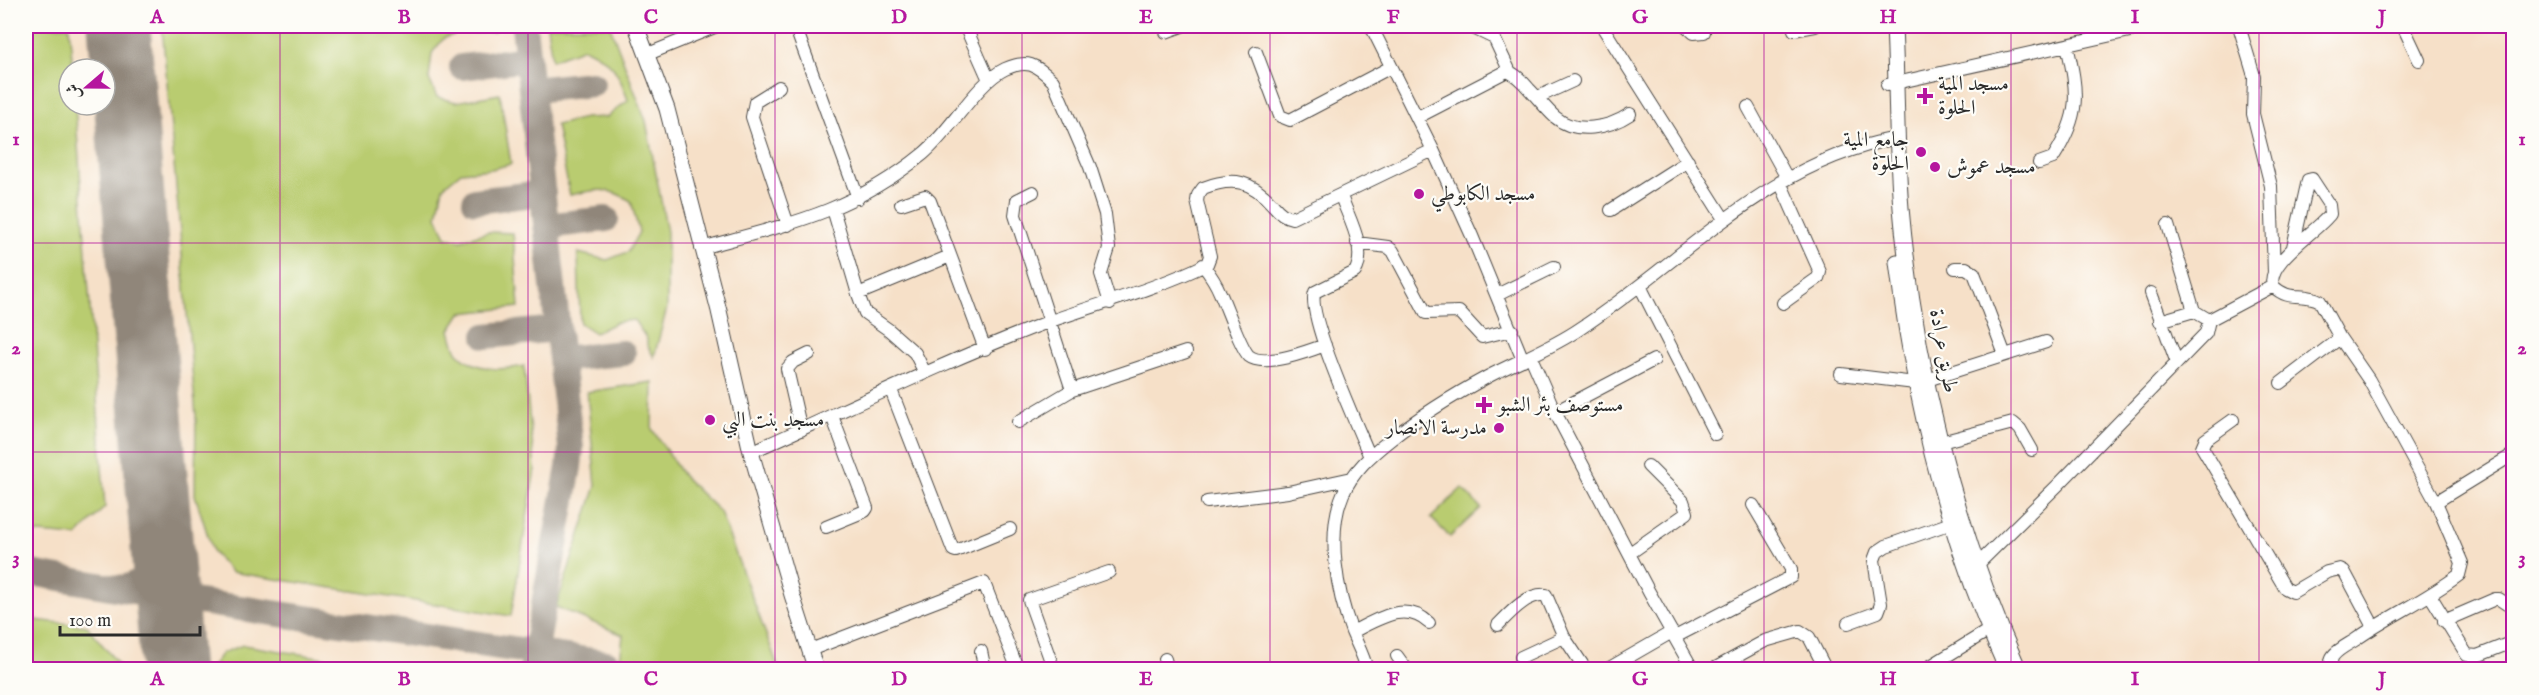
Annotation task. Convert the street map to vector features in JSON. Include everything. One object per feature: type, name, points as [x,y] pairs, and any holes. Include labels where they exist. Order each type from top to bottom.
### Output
[{"type":"main road","points":[[636,26],[667,109],[719,311],[752,452],[792,595],[816,669]]},
{"type":"main road","name":"طريق عرادة","points":[[1886,26],[1892,84]]},
{"type":"main road","name":"طريق عرادة","points":[[1894,26],[1892,84],[1894,232],[1934,465],[1951,523],[1989,630],[2007,669]]},
{"type":"main road","name":"طريق عرادة","points":[[1921,382],[1978,564],[2019,669]]},
{"type":"street","points":[[648,54],[717,26]]},
{"type":"street","points":[[795,26],[858,198]]},
{"type":"street","points":[[965,26],[989,80]]},
{"type":"street","points":[[1166,32],[1182,26]]},
{"type":"street","points":[[1371,26],[1418,117],[1512,330],[1693,669]]},
{"type":"street","points":[[1469,26],[1494,38],[1510,72],[1538,97],[1555,117],[1572,126],[1595,127],[1630,114]]},
{"type":"street","points":[[1602,26],[1724,219]]},
{"type":"street","points":[[1686,26],[1694,33],[1704,32]]},
{"type":"street","points":[[1794,30],[1815,26]]},
{"type":"street","points":[[1892,84],[2152,26]]},
{"type":"street","points":[[2239,26],[2254,76],[2253,114],[2271,186],[2274,273]]},
{"type":"street","points":[[2403,26],[2419,60]]},
{"type":"street","points":[[2039,163],[2053,158],[2065,136],[2074,111],[2076,84],[2067,45]]},
{"type":"street","points":[[1256,52],[1280,116],[1290,120],[1391,67]]},
{"type":"street","points":[[701,248],[788,225],[833,209],[873,190],[924,154],[989,80],[1004,69],[1028,63],[1042,70],[1053,81],[1090,167],[1105,214],[1109,248],[1101,274],[1110,303]]},
{"type":"street","points":[[1418,117],[1510,72]]},
{"type":"street","points":[[1538,97],[1573,81]]},
{"type":"street","points":[[779,87],[755,102],[752,117],[788,225]]},
{"type":"street","points":[[1748,107],[1784,180],[1820,275],[1783,303]]},
{"type":"street","points":[[1367,669],[1340,593],[1335,544],[1340,501],[1352,478],[1370,458],[1430,410],[1582,327],[1640,286],[1724,219],[1784,180],[1826,159],[1893,139]]},
{"type":"street","points":[[752,452],[925,373],[1049,322],[1110,303],[1203,266],[1210,259],[1197,201],[1203,188],[1236,182],[1248,183],[1289,218],[1297,217],[1433,150]]},
{"type":"street","points":[[1611,210],[1688,161]]},
{"type":"street","points":[[2293,248],[2307,184],[2312,178],[2330,205],[2330,214],[2293,248],[2271,278],[2273,286],[2285,296],[2314,298],[2320,301],[2340,338],[2370,380],[2436,502],[2462,563],[2459,575],[2430,595],[2374,627],[2332,656],[2330,663],[2332,669]]},
{"type":"street","points":[[1033,192],[1017,200],[1014,208],[1072,390]]},
{"type":"street","points":[[1341,196],[1361,258],[1355,272],[1315,292],[1313,297],[1325,345],[1370,458]]},
{"type":"street","points":[[901,204],[927,197],[984,349]]},
{"type":"street","points":[[833,209],[865,313],[889,330],[915,354],[925,373]]},
{"type":"street","points":[[2168,225],[2194,310],[2209,320]]},
{"type":"street","points":[[1357,243],[1388,247],[1393,251],[1426,313],[1460,312],[1482,337],[1512,330]]},
{"type":"street","points":[[858,294],[950,256]]},
{"type":"street","points":[[1203,266],[1220,291],[1243,347],[1250,356],[1259,359],[1277,358],[1305,353],[1325,345]]},
{"type":"street","points":[[1497,295],[1554,267]]},
{"type":"street","points":[[1955,268],[1966,268],[1974,273],[2005,355]]},
{"type":"street","points":[[1640,286],[1715,434]]},
{"type":"street","points":[[1978,564],[2206,333],[2209,320],[2273,286]]},
{"type":"street","points":[[2151,293],[2177,363]]},
{"type":"street","points":[[2160,321],[2194,310]]},
{"type":"street","points":[[2281,383],[2340,338]]},
{"type":"street","points":[[1841,374],[1921,382],[2046,342]]},
{"type":"street","points":[[1018,422],[1072,390],[1186,352]]},
{"type":"street","points":[[801,430],[787,369],[793,362],[809,354]]},
{"type":"street","points":[[1555,412],[1654,360]]},
{"type":"street","points":[[891,390],[953,550],[956,551],[1010,529]]},
{"type":"street","points":[[826,527],[865,511],[867,508],[832,416]]},
{"type":"street","points":[[2233,420],[2205,440],[2202,447],[2285,588],[2293,592],[2327,572],[2340,569],[2344,571],[2374,627]]},
{"type":"street","points":[[1941,442],[2013,423],[2020,429],[2032,450]]},
{"type":"street","points":[[2436,502],[2514,454]]},
{"type":"street","points":[[1630,553],[1687,513],[1683,501],[1648,465]]},
{"type":"street","points":[[1207,502],[1288,492],[1352,478]]},
{"type":"street","points":[[1606,669],[1791,577],[1791,569],[1753,504]]},
{"type":"street","points":[[1848,623],[1878,612],[1881,604],[1874,560],[1877,552],[1886,546],[1951,523]]},
{"type":"street","points":[[1054,669],[1029,600],[1109,572]]},
{"type":"street","points":[[810,650],[984,583],[1018,669]]},
{"type":"street","points":[[1498,625],[1516,608],[1543,594],[1548,597],[1564,637],[1586,669]]},
{"type":"street","points":[[2430,595],[2463,652],[2472,657],[2505,645]]},
{"type":"street","points":[[2445,621],[2494,599],[2499,599],[2514,609]]},
{"type":"street","points":[[1352,632],[1379,619],[1402,612],[1414,612],[1430,623]]},
{"type":"street","points":[[1924,669],[1989,630]]},
{"type":"street","points":[[1712,669],[1765,641],[1800,631],[1809,637],[1825,668]]},
{"type":"street","points":[[1521,657],[1564,637]]},
{"type":"street","points":[[981,651],[985,669]]},
{"type":"street","points":[[1397,656],[1407,669]]},
{"type":"green space","points":[[26,26],[69,26],[72,57],[57,57],[57,117],[76,117],[105,507],[77,536],[26,532]]},
{"type":"green space","points":[[162,26],[494,26],[494,32],[459,33],[444,38],[432,53],[429,79],[437,97],[456,102],[500,94],[511,164],[492,169],[461,172],[443,187],[437,216],[446,237],[461,240],[488,232],[513,233],[519,307],[461,313],[450,330],[458,353],[472,363],[498,369],[524,366],[535,469],[511,616],[231,572],[213,552],[195,495],[196,416]]},
{"type":"green space","points":[[547,26],[610,26],[646,121],[667,232],[667,308],[654,357],[647,345],[647,339],[634,320],[617,322],[595,333],[580,323],[578,253],[607,260],[628,252],[639,232],[631,201],[622,196],[601,190],[570,195],[556,125],[585,118],[607,117],[628,100],[613,68],[594,53],[584,48],[552,60]]},
{"type":"green space","points":[[653,382],[652,429],[683,476],[720,512],[779,669],[619,669],[623,635],[556,607],[596,486],[587,392]]},
{"type":"green space","points":[[1462,488],[1481,508],[1450,537],[1431,518]]},
{"type":"green space","points":[[26,619],[87,626],[122,669],[26,669]]},
{"type":"green space","points":[[243,645],[394,669],[210,669],[222,653]]},
{"type":"taxiway","points":[[524,26],[571,448],[532,670]]},
{"type":"taxiway","points":[[462,67],[528,59]]},
{"type":"taxiway","points":[[531,90],[592,84]]},
{"type":"taxiway","points":[[475,201],[543,193]]},
{"type":"taxiway","points":[[546,226],[606,219]]},
{"type":"taxiway","points":[[486,336],[557,329]]},
{"type":"taxiway","points":[[561,359],[623,353]]},
{"type":"taxiway","points":[[117,588],[134,584],[147,575],[156,561],[161,544]]},
{"type":"taxiway","points":[[26,572],[166,597],[607,663]]},
{"type":"runway","points":[[119,26],[172,670]]},
{"type":"place","name":"مسجد المية الحلوة","points":[[1925,96]]},
{"type":"place","name":"جامع المية الحلوة","points":[[1921,152]]},
{"type":"place","name":"مسجد عموش","points":[[1935,167]]},
{"type":"place","name":"مسجد الكابوطي","points":[[1419,194]]},
{"type":"place","name":"مستوصف بئر الشبو","points":[[1484,405]]},
{"type":"place","name":"مسجد بنت البي","points":[[710,420]]},
{"type":"place","name":"مدرسة الانصار","points":[[1499,428]]}]
